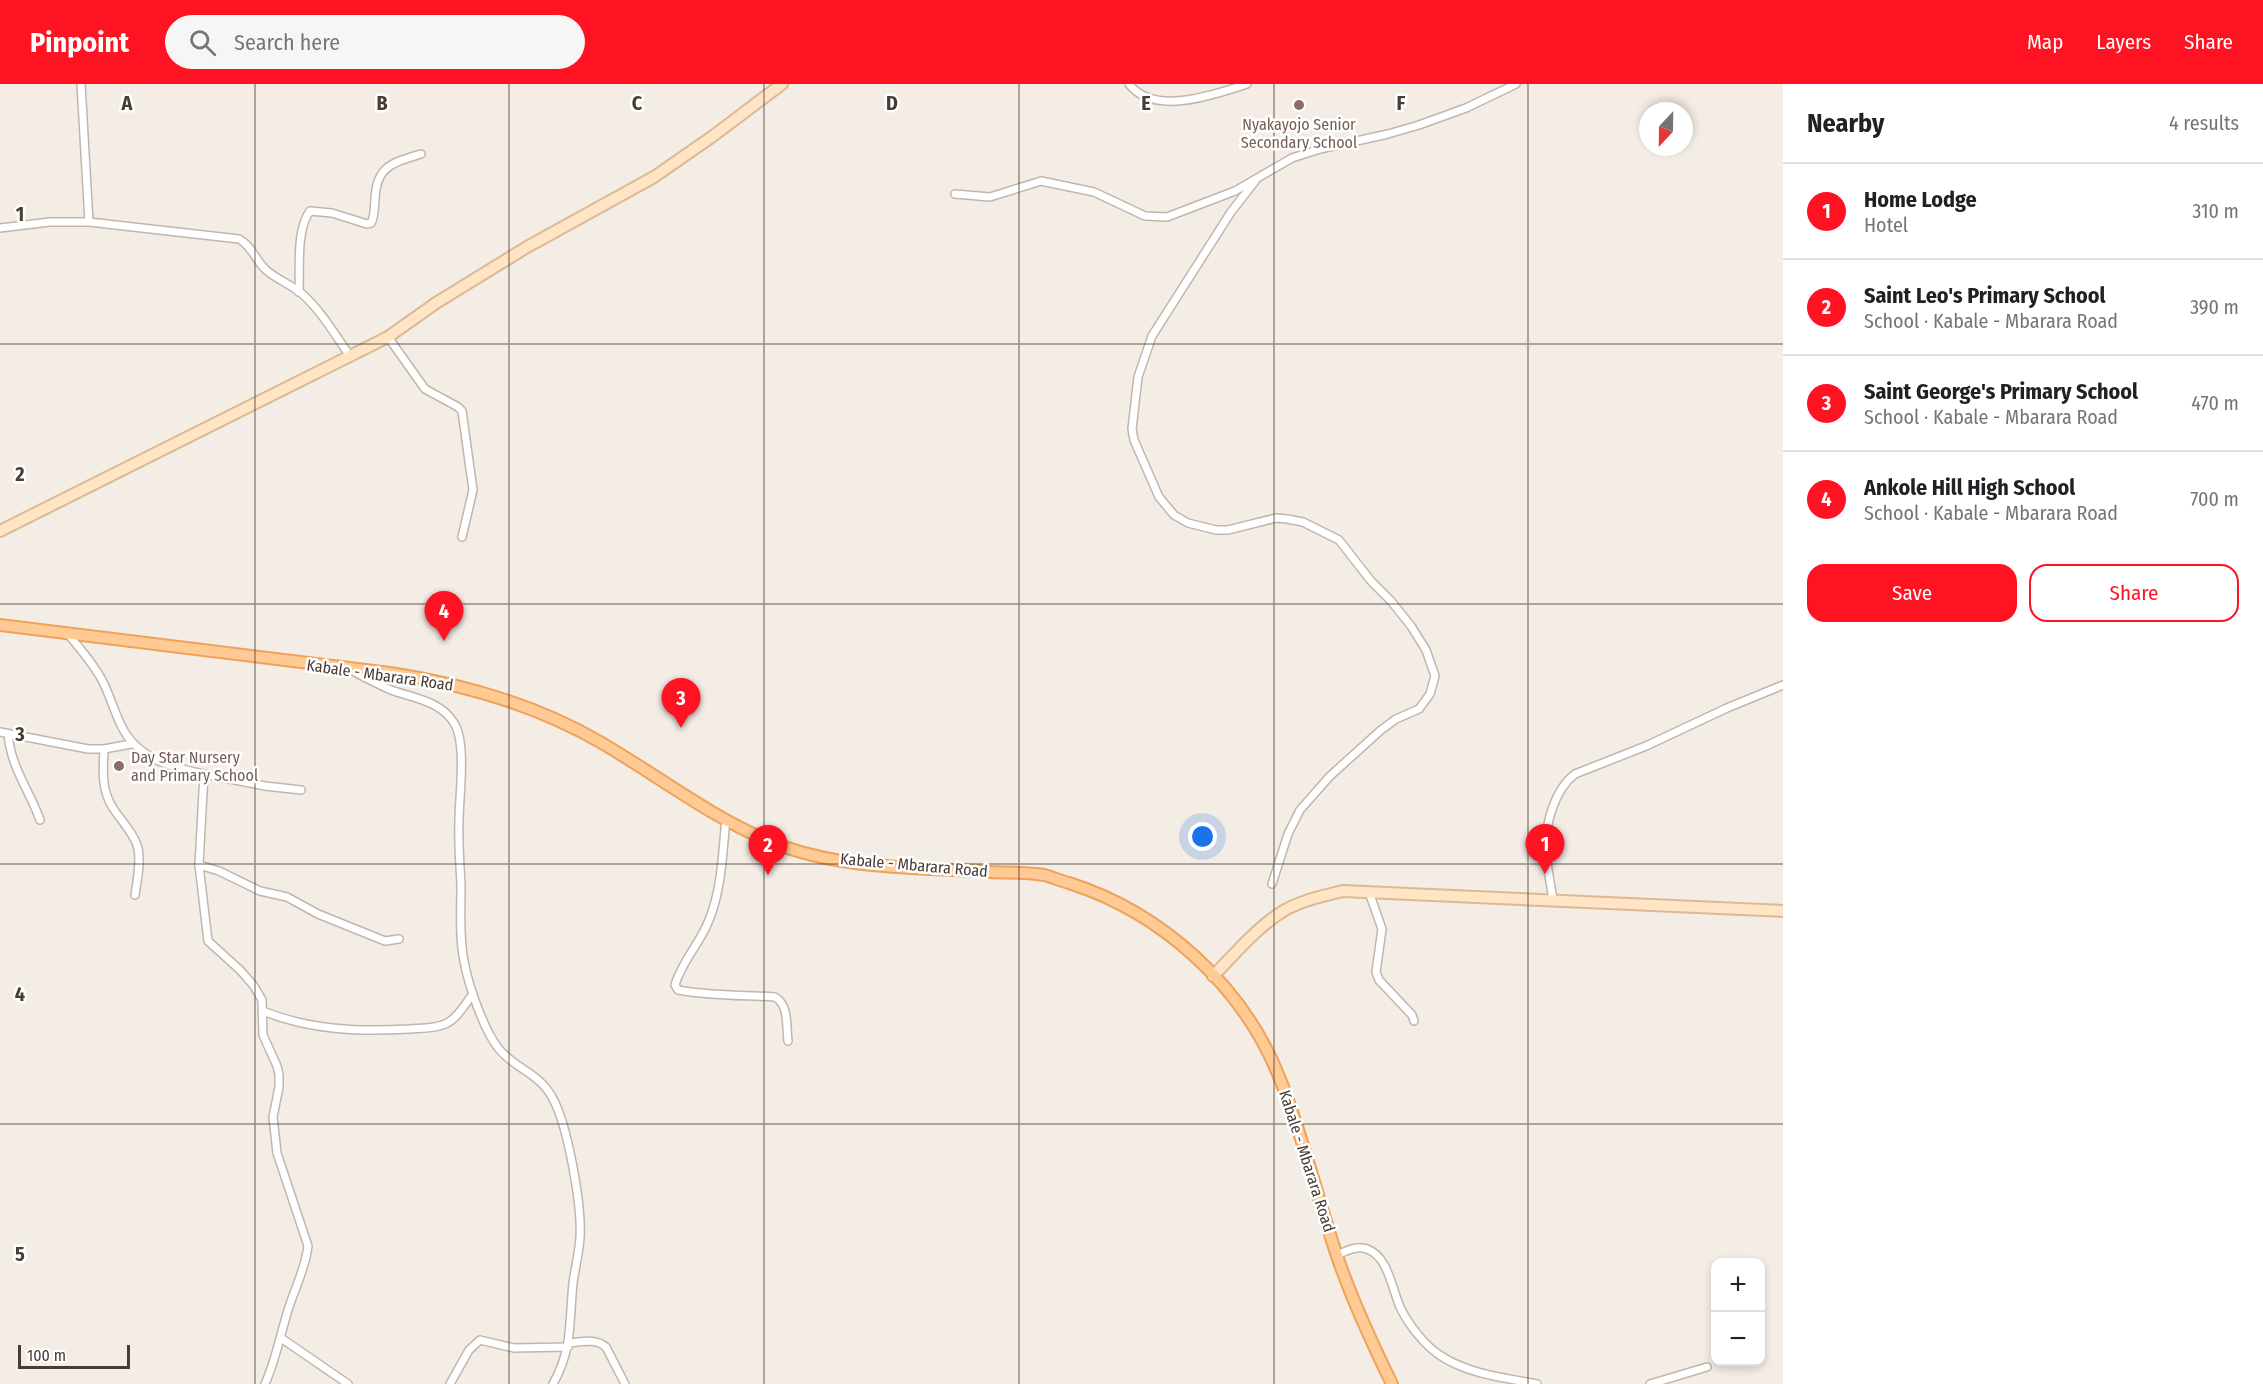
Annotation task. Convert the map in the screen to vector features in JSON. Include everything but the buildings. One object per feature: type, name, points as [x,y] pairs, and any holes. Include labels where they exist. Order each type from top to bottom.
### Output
[{"type":"main road","points":[[0,531],[388,337],[436,303],[527,247],[654,177],[782,84]]},
{"type":"main road","name":"Kabale - Mbarara Road","points":[[0,625],[411,676],[452,684],[498,697],[599,741],[726,820],[772,843],[824,858],[880,866],[1043,875],[1096,892],[1132,909],[1169,933],[1213,976],[1232,997],[1258,1033],[1280,1077],[1337,1255],[1364,1325],[1392,1384]]},
{"type":"main road","points":[[1213,976],[1238,950],[1286,910],[1311,899],[1343,891],[1783,911]]},
{"type":"street","points":[[81,84],[89,222]]},
{"type":"street","points":[[1129,84],[1142,94],[1181,102],[1196,100],[1247,84]]},
{"type":"street","points":[[955,194],[990,197],[1041,181],[1094,192],[1145,216],[1167,217],[1235,191],[1292,158],[1320,148],[1419,125],[1466,108],[1516,84]]},
{"type":"street","points":[[299,292],[304,223],[310,211],[371,223],[374,216],[375,184],[378,177],[385,169],[397,162],[421,154]]},
{"type":"street","points":[[1256,180],[1231,212],[1152,336],[1143,356],[1138,376],[1132,429],[1134,440],[1159,497],[1174,515],[1188,523],[1216,530],[1228,530],[1276,518],[1287,519],[1303,522],[1340,540],[1371,581],[1411,626],[1426,650],[1435,676],[1430,694],[1419,709],[1396,719],[1381,730],[1330,776],[1300,810],[1288,834],[1272,884]]},
{"type":"street","points":[[0,228],[50,222],[89,222],[239,239],[253,250],[260,264],[268,272],[299,292],[321,315],[350,356]]},
{"type":"street","points":[[388,337],[425,389],[462,411],[473,490],[462,537]]},
{"type":"street","points":[[68,634],[94,666],[104,683],[131,744],[145,755],[165,764],[204,774],[265,786],[300,790]]},
{"type":"street","points":[[348,669],[394,691],[432,704],[456,724],[461,772],[458,824],[461,942],[468,982],[489,1031],[500,1050],[538,1078],[552,1097],[563,1124],[578,1198],[580,1238],[573,1283],[569,1345],[553,1384]]},
{"type":"street","points":[[1553,901],[1546,854],[1546,836],[1558,797],[1568,779],[1783,685]]},
{"type":"street","points":[[40,820],[13,764],[4,733],[68,746],[104,749],[131,744]]},
{"type":"street","points":[[104,749],[105,791],[111,806],[132,835],[140,860],[135,895]]},
{"type":"street","points":[[204,774],[199,865],[208,940],[254,986],[262,1000],[263,1035],[279,1076],[273,1117],[277,1153],[308,1246],[306,1262],[265,1384]]},
{"type":"street","points":[[726,820],[716,903],[675,985],[678,990],[719,996],[775,997],[782,1001],[785,1009],[788,1041]]},
{"type":"street","points":[[199,865],[219,871],[260,891],[287,897],[318,914],[385,941],[399,939]]},
{"type":"street","points":[[1369,892],[1382,929],[1376,972],[1379,980],[1414,1021]]},
{"type":"street","points":[[263,1011],[296,1022],[354,1030],[377,1031],[434,1027],[446,1024],[455,1017],[473,994]]},
{"type":"street","points":[[1337,1255],[1356,1247],[1368,1249],[1380,1259],[1401,1308],[1420,1336],[1440,1356],[1462,1366],[1537,1384]]},
{"type":"street","points":[[281,1338],[348,1384]]},
{"type":"street","points":[[450,1384],[469,1350],[480,1340],[514,1348],[596,1341],[606,1347],[625,1384]]},
{"type":"street","points":[[1650,1384],[1707,1367]]},
{"type":"place","name":"Nyakayojo Senior Secondary School","points":[[1299,105]]},
{"type":"place","name":"Ankole Hill High School","points":[[444,641]]},
{"type":"place","name":"Saint George's Primary School","points":[[681,728]]},
{"type":"place","name":"Day Star Nursery and Primary School","points":[[119,766]]},
{"type":"place","name":"Home Lodge","points":[[1545,874]]},
{"type":"place","name":"Saint Leo's Primary School","points":[[768,875]]}]
